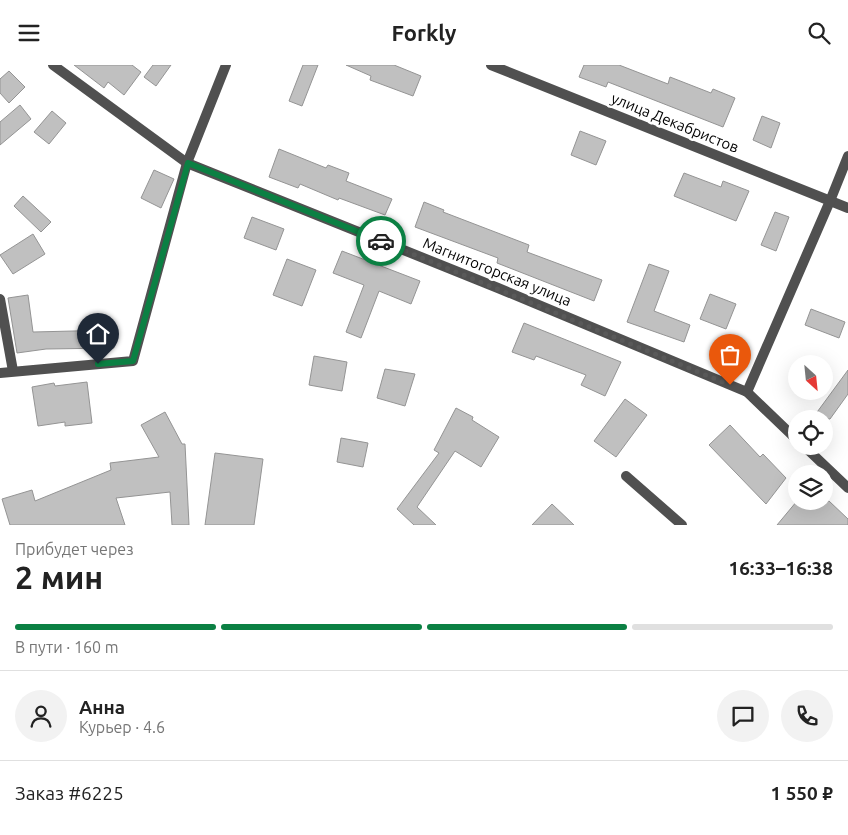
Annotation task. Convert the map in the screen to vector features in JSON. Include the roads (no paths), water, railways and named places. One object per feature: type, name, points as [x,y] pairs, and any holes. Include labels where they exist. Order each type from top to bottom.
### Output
[{"type":"street","name":"Магнитогорская улица","points":[[53,65],[188,163],[489,285],[747,393],[788,431]]},
{"type":"street","points":[[0,373],[133,361],[188,163],[226,65]]},
{"type":"street","name":"улица Декабристов","points":[[491,65],[848,208]]},
{"type":"street","points":[[747,393],[848,156]]},
{"type":"street","points":[[0,299],[13,371]]},
{"type":"street","points":[[813,455],[848,488]]},
{"type":"street","points":[[626,477],[682,525]]}]
